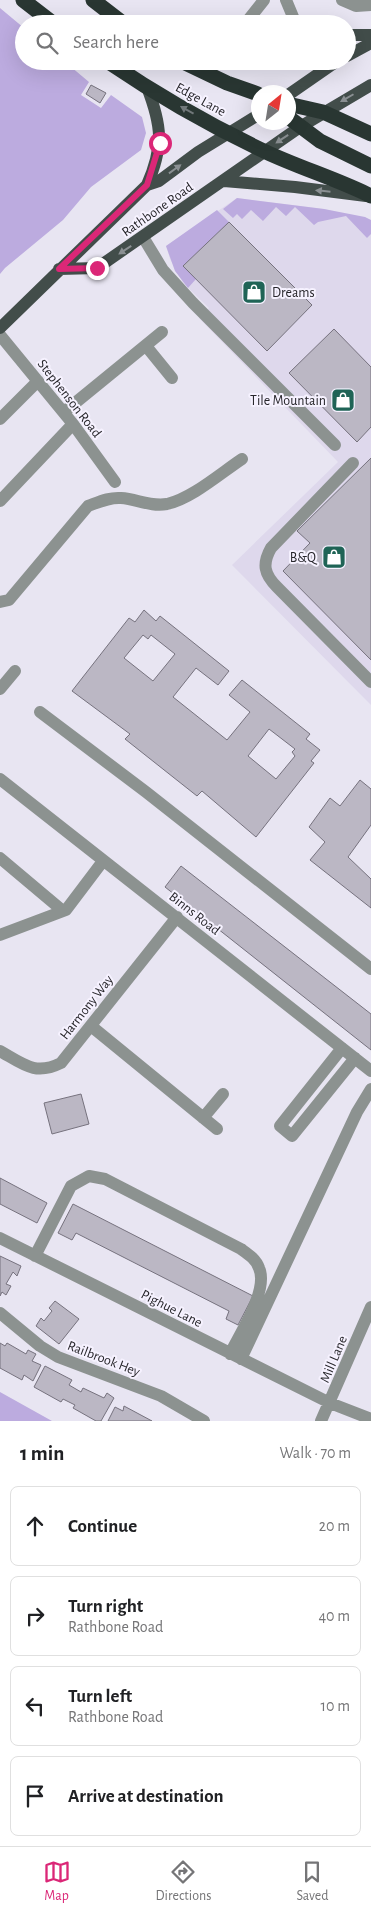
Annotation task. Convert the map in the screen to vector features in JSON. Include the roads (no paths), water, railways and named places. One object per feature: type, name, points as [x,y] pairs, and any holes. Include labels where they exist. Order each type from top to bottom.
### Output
[{"type":"highway","points":[[23,0],[42,15]]},
{"type":"highway","points":[[92,0],[112,15]]},
{"type":"highway","name":"Edge Lane","points":[[121,70],[147,87],[264,152],[302,168],[344,182],[371,196]]},
{"type":"highway","name":"Edge Lane","points":[[200,70],[251,92]]},
{"type":"highway","points":[[296,106],[323,112],[371,134]]},
{"type":"highway","points":[[296,124],[330,146],[371,166]]},
{"type":"main road","points":[[356,35],[371,35]]},
{"type":"main road","points":[[356,51],[371,43]]},
{"type":"main road","points":[[296,89],[324,70]]},
{"type":"main road","name":"Rathbone Road","points":[[59,269],[97,268],[144,238],[300,127],[371,84]]},
{"type":"main road","points":[[147,87],[160,131],[154,166],[147,185]]},
{"type":"main road","name":"Rathbone Road","points":[[0,328],[147,185],[159,181],[251,119]]},
{"type":"main road","points":[[224,181],[371,196]]},
{"type":"street","points":[[252,15],[264,0]]},
{"type":"street","points":[[286,0],[292,15]]},
{"type":"street","points":[[342,0],[356,6],[371,5]]},
{"type":"street","points":[[144,238],[163,270],[203,314],[335,445]]},
{"type":"street","points":[[64,412],[162,332]]},
{"type":"street","name":"Stephenson Road","points":[[0,335],[64,412],[115,482]]},
{"type":"street","points":[[146,346],[172,378]]},
{"type":"street","points":[[0,419],[38,381]]},
{"type":"street","points":[[0,501],[73,424]]},
{"type":"street","points":[[0,602],[10,600],[88,506],[104,500],[122,498],[147,504],[166,504],[181,500],[242,459]]},
{"type":"street","points":[[353,463],[271,548],[265,559],[265,569],[268,578],[276,588],[371,682]]},
{"type":"street","points":[[0,689],[15,671]]},
{"type":"street","points":[[40,712],[146,792],[371,969]]},
{"type":"street","name":"Binns Road","points":[[0,779],[371,1071]]},
{"type":"street","points":[[0,858],[64,911]]},
{"type":"street","points":[[0,935],[64,911],[103,861]]},
{"type":"street","name":"Harmony Way","points":[[0,1051],[36,1070],[50,1069],[61,1063],[177,917]]},
{"type":"street","points":[[91,1026],[216,1129]]},
{"type":"street","points":[[342,1048],[280,1126],[292,1136],[355,1058]]},
{"type":"street","points":[[236,1357],[357,1112],[371,1089]]},
{"type":"street","points":[[203,1118],[223,1094]]},
{"type":"street","points":[[35,1256],[71,1186],[89,1176],[105,1179],[241,1249],[252,1257],[260,1269],[262,1285],[236,1357]]},
{"type":"street","name":"Pighue Lane","points":[[0,1238],[330,1403],[371,1419]]},
{"type":"street","name":"Mill Lane","points":[[321,1421],[371,1308]]},
{"type":"street","name":"Railbrook Hey","points":[[0,1313],[40,1346],[58,1357],[161,1396],[204,1421]]},
{"type":"place","name":"Dreams","points":[[254,292]]},
{"type":"place","name":"Tile Mountain","points":[[343,400]]},
{"type":"place","name":"B&Q","points":[[334,557]]}]
